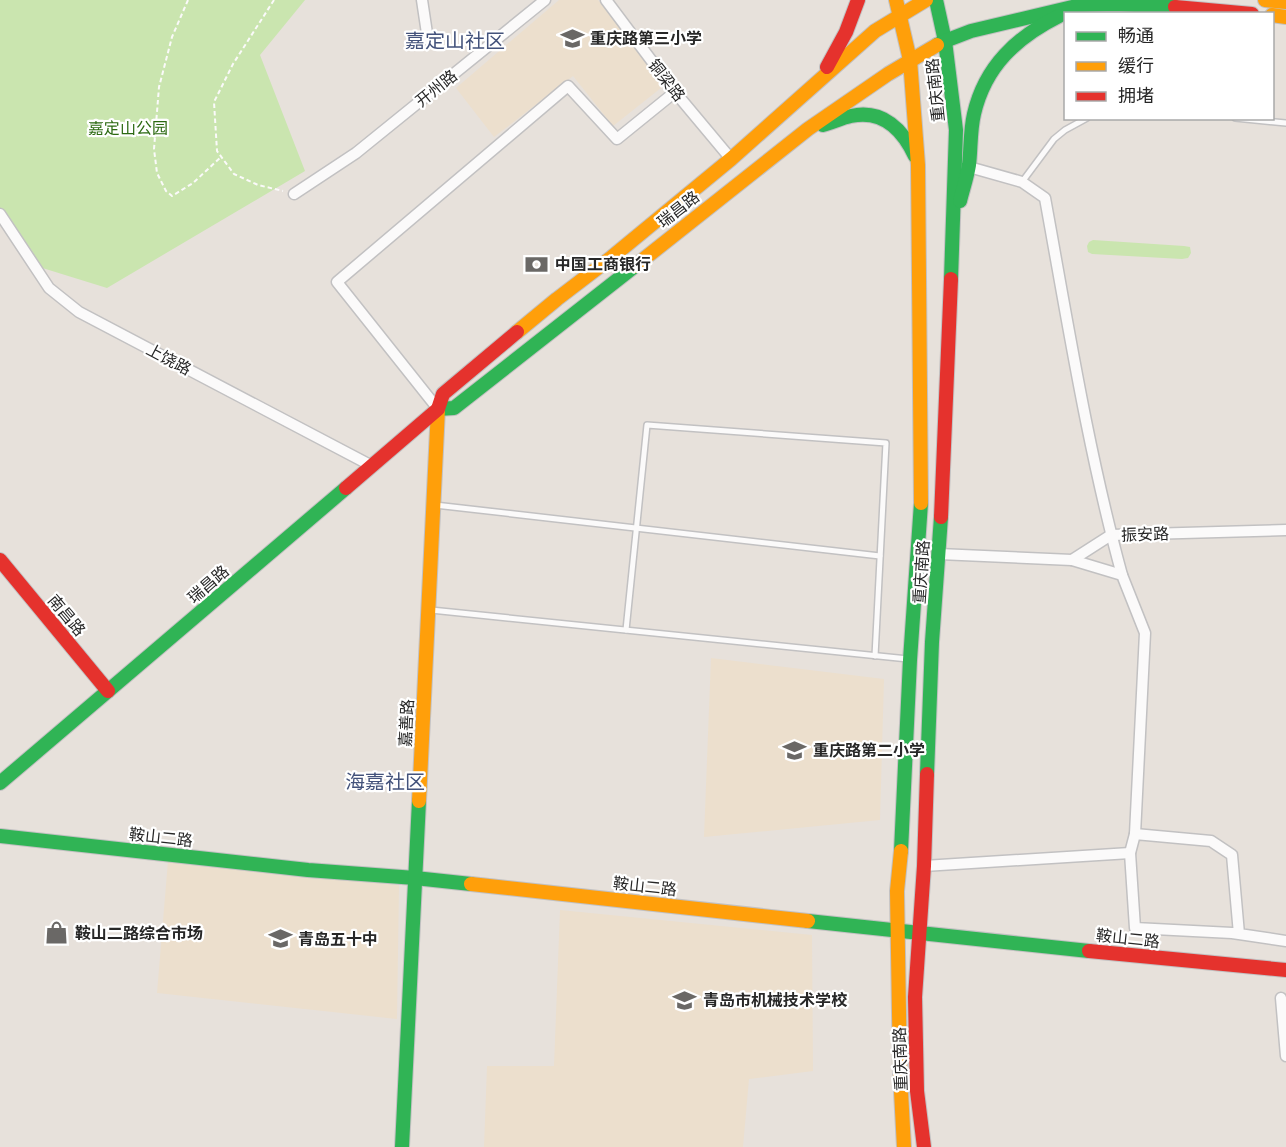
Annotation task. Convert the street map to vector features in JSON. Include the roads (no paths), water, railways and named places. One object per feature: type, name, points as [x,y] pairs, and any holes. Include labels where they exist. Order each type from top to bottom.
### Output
[{"type":"main road","points":[[822,76],[846,32],[858,0]]},
{"type":"main road","name":"重庆南路","points":[[896,0],[910,60],[918,165],[921,505],[910,660],[902,843],[897,891],[900,1073],[904,1147]]},
{"type":"main road","name":"瑞昌路","points":[[0,783],[438,409],[443,394],[731,159],[875,31],[926,0]]},
{"type":"main road","name":"重庆南路","points":[[924,1147],[917,1091],[915,1009],[924,866],[933,642],[943,497],[956,130],[945,41],[936,0]]},
{"type":"main road","points":[[1265,0],[1286,2]]},
{"type":"main road","points":[[1067,12],[1081,5],[1115,4],[1158,5],[1231,12]]},
{"type":"main road","name":"瑞昌路","points":[[438,409],[454,408],[808,129],[910,60],[945,41],[971,31],[1081,5]]},
{"type":"main road","points":[[952,234],[969,167],[974,116],[990,72],[1001,58],[1033,29],[1064,14]]},
{"type":"main road","points":[[808,129],[853,115],[873,116],[897,129],[908,141],[918,165]]},
{"type":"main road","name":"嘉善路","points":[[402,1147],[438,409]]},
{"type":"main road","name":"南昌路","points":[[0,560],[108,691]]},
{"type":"main road","name":"鞍山二路","points":[[0,836],[308,870],[415,878],[898,931],[1286,970]]},
{"type":"street","points":[[422,0],[428,40]]},
{"type":"street","name":"开州路","points":[[294,194],[356,153],[545,0]]},
{"type":"street","name":"铜梁路","points":[[606,0],[675,92],[731,159]]},
{"type":"street","points":[[438,409],[337,282],[568,86],[617,139],[675,92]]},
{"type":"street","points":[[969,167],[1022,182],[1045,198],[1080,393],[1111,535],[1122,575],[1145,633],[1135,834],[1130,853],[1135,928],[1239,934],[1286,941]]},
{"type":"street","name":"上饶路","points":[[0,214],[49,288],[79,312],[372,465]]},
{"type":"street","name":"振安路","points":[[1072,560],[1111,535],[1286,530]]},
{"type":"street","points":[[939,554],[1072,560],[1122,575]]},
{"type":"street","points":[[1135,834],[1211,841],[1232,855],[1239,934]]},
{"type":"street","points":[[924,866],[1130,853]]},
{"type":"street","points":[[1281,998],[1286,1056]]},
{"type":"lane","points":[[1022,182],[1053,140],[1082,120]]},
{"type":"lane","points":[[1255,120],[1286,123]]},
{"type":"lane","points":[[626,630],[647,425],[886,443],[875,656]]},
{"type":"lane","points":[[433,504],[880,556]]},
{"type":"lane","points":[[428,610],[910,660]]},
{"type":"place","name":"重庆路第三小学","points":[[572,38]]},
{"type":"place","name":"中国工商银行","points":[[537,264]]},
{"type":"place","name":"重庆路第二小学","points":[[795,750]]},
{"type":"place","name":"鞍山二路综合市场","points":[[57,933]]},
{"type":"place","name":"青岛五十中","points":[[280,939]]},
{"type":"place","name":"青岛市机械技术学校","points":[[685,1000]]},
{"type":"district","name":"嘉定山社区","points":[[455,41]]},
{"type":"district","name":"海嘉社区","points":[[385,782]]},
{"type":"park label","name":"嘉定山公园","points":[[128,128]]}]
